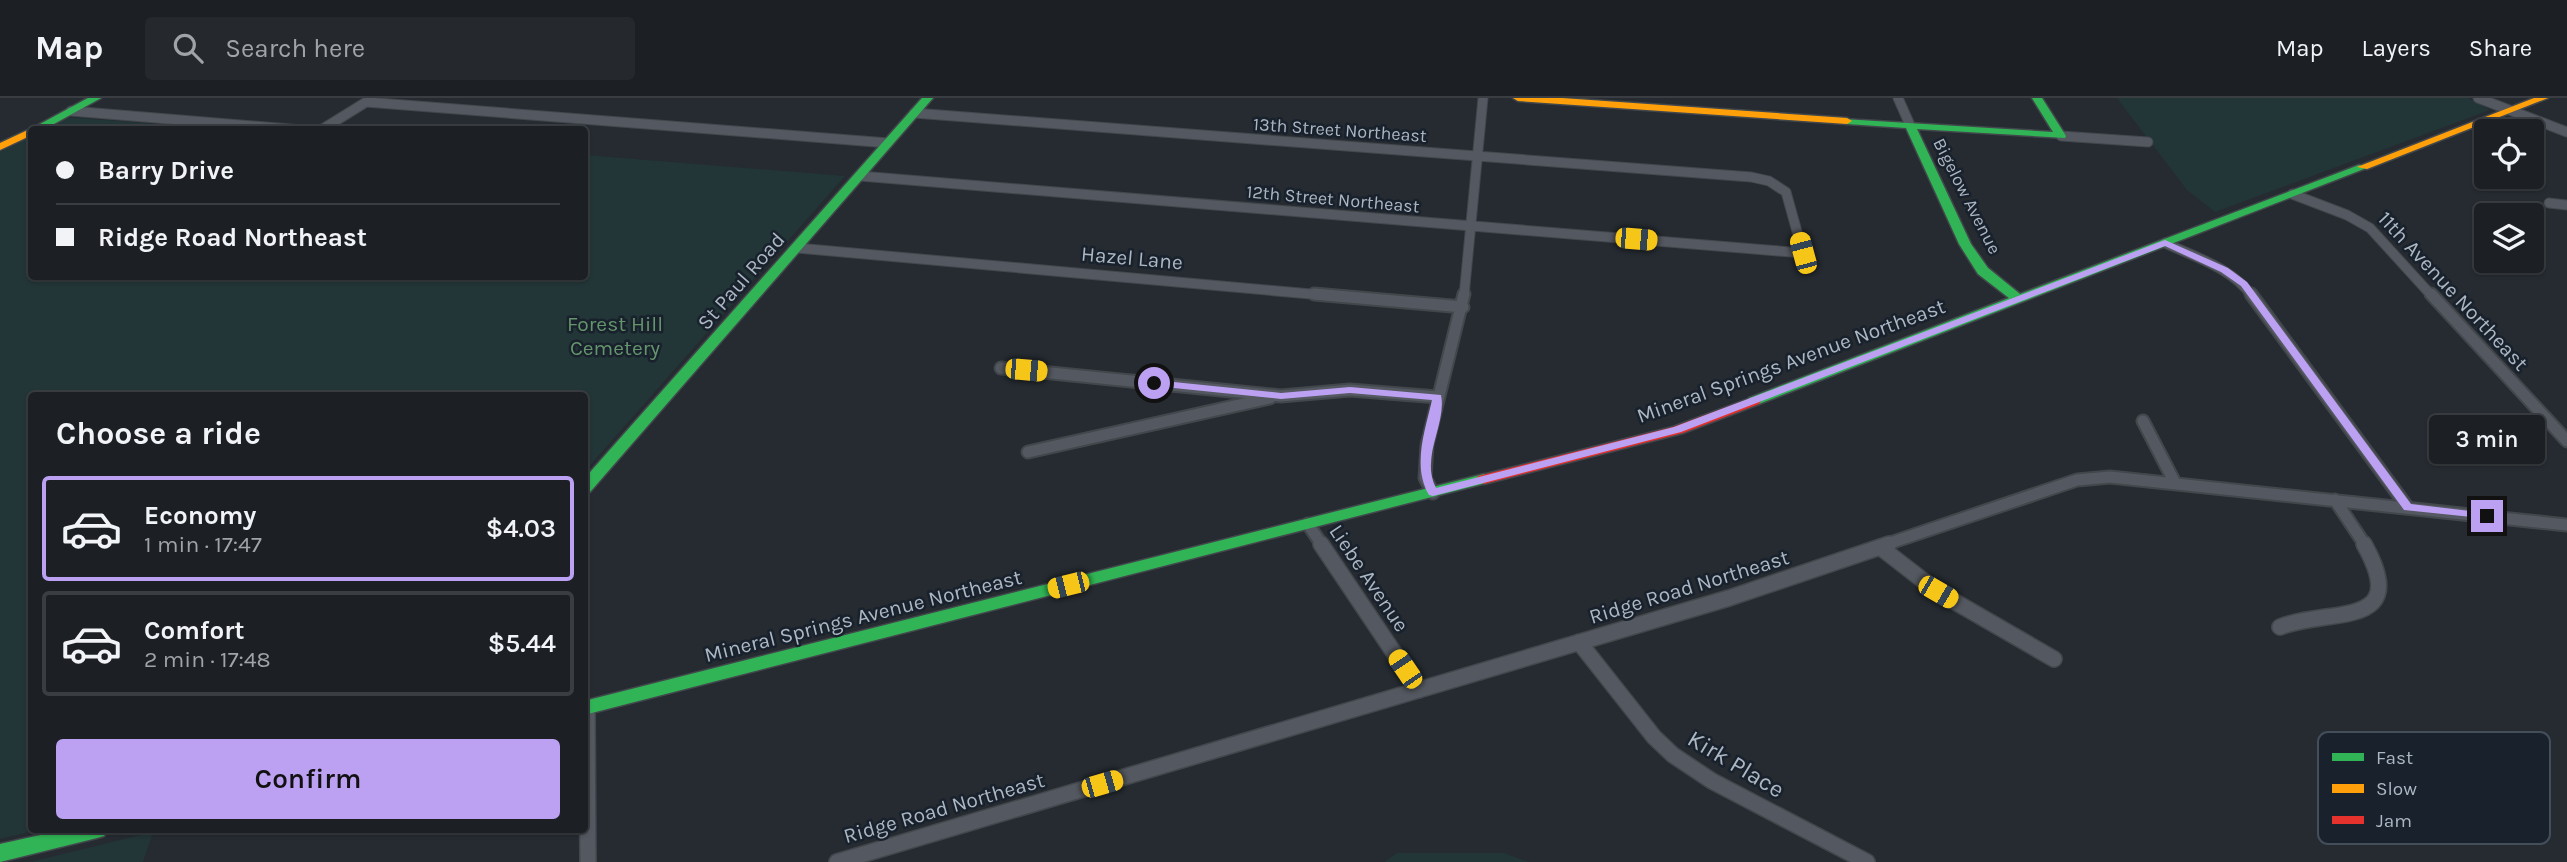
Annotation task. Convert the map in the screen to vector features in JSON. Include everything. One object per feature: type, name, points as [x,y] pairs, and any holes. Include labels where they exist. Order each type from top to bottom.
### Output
[{"type":"main road","points":[[41,126],[96,98]]},
{"type":"main road","name":"St Paul Road","points":[[588,484],[928,98]]},
{"type":"main road","points":[[1518,98],[2061,136]]},
{"type":"main road","points":[[2037,98],[2061,136]]},
{"type":"main road","name":"Mineral Springs Avenue Northeast","points":[[588,707],[1678,430],[2543,98]]},
{"type":"main road","name":"Bigelow Avenue","points":[[1910,125],[1965,244],[1983,271],[2017,299]]},
{"type":"main road","points":[[0,147],[28,133]]},
{"type":"main road","points":[[0,853],[84,833]]},
{"type":"street","points":[[1433,493],[1425,478],[1427,445],[1463,307],[1483,98]]},
{"type":"street","name":"Bigelow Avenue","points":[[1898,98],[1910,125]]},
{"type":"street","points":[[2478,98],[2567,132]]},
{"type":"street","points":[[327,126],[369,100],[888,143]]},
{"type":"street","points":[[71,111],[253,126]]},
{"type":"street","name":"13th Street Northeast","points":[[914,113],[1764,179],[1786,192],[1803,253]]},
{"type":"street","points":[[2061,136],[2148,142]]},
{"type":"street","name":"12th Street Northeast","points":[[860,176],[1803,253]]},
{"type":"street","name":"11th Avenue Northeast","points":[[2292,194],[2347,215],[2370,228],[2567,441]]},
{"type":"street","points":[[2549,203],[2567,205]]},
{"type":"street","points":[[2165,243],[2224,270],[2244,284],[2408,508]]},
{"type":"street","name":"Hazel Lane","points":[[797,248],[1463,307]]},
{"type":"street","points":[[1001,368],[1281,396]]},
{"type":"street","points":[[1028,452],[1281,396],[1350,390],[1438,397]]},
{"type":"street","points":[[2143,421],[2175,483]]},
{"type":"street","name":"Ridge Road Northeast","points":[[837,862],[1729,598],[2077,480],[2110,477],[2567,525]]},
{"type":"street","points":[[2280,627],[2295,620],[2350,614],[2364,609],[2375,601],[2380,591],[2377,569],[2335,500]]},
{"type":"street","name":"Liebe Avenue","points":[[1308,524],[1419,690]]},
{"type":"street","points":[[1880,547],[1938,592],[2054,659]]},
{"type":"street","name":"Kirk Place","points":[[1579,642],[1654,737],[1674,755],[1712,781],[1867,862]]},
{"type":"street","points":[[588,833],[588,862]]},
{"type":"green space","points":[[2117,98],[2468,98],[2490,110],[2215,212],[2187,190]]},
{"type":"green space","points":[[68,118],[76,118],[184,126],[53,126]]},
{"type":"green space","name":"Forest Hill Cemetery","points":[[28,138],[28,280],[588,280],[588,155],[845,176],[588,468],[588,392],[28,392],[28,832],[0,839],[0,152]]},
{"type":"green space","points":[[149,833],[153,833],[143,862],[30,862]]},
{"type":"green space","points":[[1397,853],[1504,853],[1529,862],[1384,862]]},
{"type":"traffic: fast","points":[[42,126],[96,98]]},
{"type":"traffic: fast","points":[[588,484],[928,98]]},
{"type":"traffic: fast","points":[[2037,98],[2061,136]]},
{"type":"traffic: fast","points":[[1847,121],[2061,136]]},
{"type":"traffic: fast","points":[[1910,125],[1965,244],[1983,271],[2017,298]]},
{"type":"traffic: fast","points":[[1754,401],[2363,167]]},
{"type":"traffic: fast","points":[[588,707],[1484,479]]},
{"type":"traffic: fast","points":[[0,853],[84,833]]},
{"type":"traffic: slow","points":[[1518,98],[1847,121]]},
{"type":"traffic: slow","points":[[2363,167],[2543,98]]},
{"type":"traffic: slow","points":[[0,147],[28,133]]},
{"type":"traffic: jam","points":[[1484,479],[1678,430],[1754,401]]},
{"type":"route","points":[[1154,383],[1281,396],[1350,390],[1438,397],[1427,445],[1425,478],[1433,493],[1678,430],[2165,243],[2224,270],[2244,284],[2408,508],[2487,516]]}]
